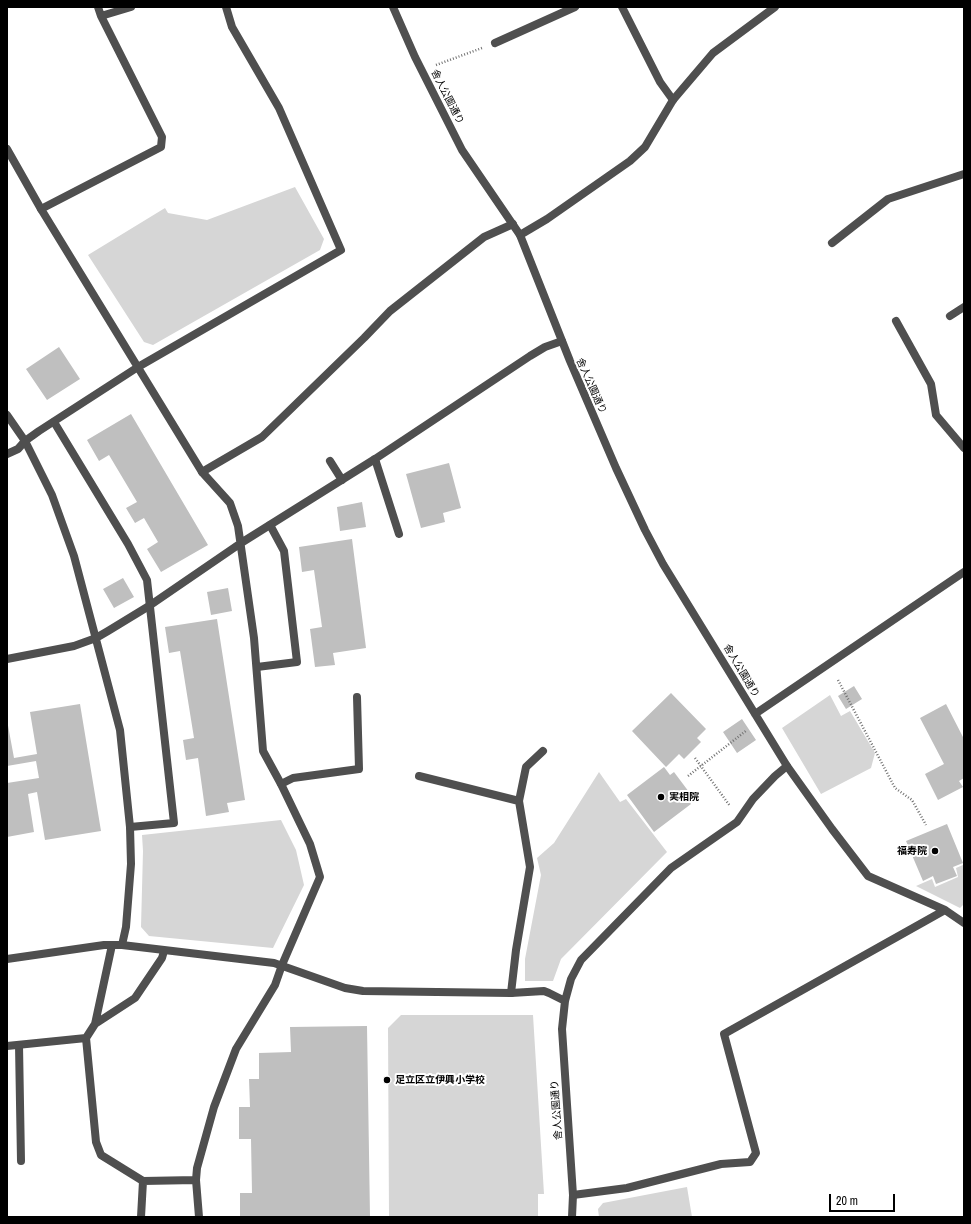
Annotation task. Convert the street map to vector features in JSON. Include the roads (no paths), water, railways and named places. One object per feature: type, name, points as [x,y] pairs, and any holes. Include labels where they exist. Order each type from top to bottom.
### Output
[{"type":"street","points":[[41,209],[160,147],[162,137],[101,16],[98,7]]},
{"type":"street","points":[[101,16],[131,7]]},
{"type":"street","points":[[7,454],[18,449],[25,441],[138,367],[341,250],[279,108],[232,27],[226,7]]},
{"type":"street","name":"舎人公園通り","points":[[393,7],[415,58],[462,150],[514,224],[520,235],[616,468],[645,530],[663,564],[787,766],[868,876],[945,910],[964,923]]},
{"type":"street","points":[[495,43],[575,7]]},
{"type":"street","points":[[622,7],[660,82],[673,100]]},
{"type":"street","points":[[520,235],[547,219],[630,161],[645,147],[673,100],[712,53],[775,7]]},
{"type":"street","points":[[7,149],[41,209],[202,472],[230,503],[238,526],[254,638],[263,751],[310,844],[320,877],[282,965],[275,985],[236,1049],[214,1107],[197,1168],[196,1180],[199,1217]]},
{"type":"street","points":[[832,243],[888,199],[964,174]]},
{"type":"street","points":[[202,472],[262,437],[390,311],[484,237],[514,224]]},
{"type":"street","points":[[950,316],[964,307]]},
{"type":"street","points":[[896,321],[931,384],[936,415],[964,448]]},
{"type":"street","points":[[7,659],[74,646],[96,638],[149,606],[241,543],[375,459],[530,356],[545,347],[562,340]]},
{"type":"street","points":[[7,415],[25,441],[52,495],[74,556],[120,730],[130,827],[131,864],[126,927],[122,945]]},
{"type":"street","points":[[54,422],[124,537],[147,580],[174,823],[130,827]]},
{"type":"street","points":[[375,459],[398,534]]},
{"type":"street","points":[[330,461],[342,480]]},
{"type":"street","points":[[257,667],[297,662],[284,551],[270,525]]},
{"type":"street","points":[[755,714],[964,572]]},
{"type":"street","points":[[281,784],[293,778],[359,769],[357,697]]},
{"type":"street","points":[[511,992],[516,950],[530,867],[519,801],[526,767],[543,751]]},
{"type":"street","name":"舎人公園通り","points":[[572,1217],[573,1195],[562,1029],[565,1002],[572,979],[581,960],[671,868],[738,822],[753,799],[787,766]]},
{"type":"street","points":[[419,776],[519,801]]},
{"type":"street","points":[[573,1195],[627,1188],[721,1164],[750,1162],[756,1153],[724,1034],[945,910]]},
{"type":"street","points":[[112,945],[95,1024],[86,1038],[96,1142],[101,1155],[143,1181],[196,1180]]},
{"type":"street","points":[[7,959],[112,945],[122,945],[274,963],[345,988],[362,991],[544,991],[565,1002]]},
{"type":"street","points":[[95,1024],[135,998],[162,958],[164,951]]},
{"type":"street","points":[[7,1046],[86,1038]]},
{"type":"street","points":[[19,1045],[21,1161]]},
{"type":"street","points":[[142,1217],[143,1181]]},
{"type":"place","name":"実相院","points":[[661,797]]},
{"type":"place","name":"福寿院","points":[[935,851]]},
{"type":"place","name":"足立区立伊興小学校","points":[[387,1080]]}]
